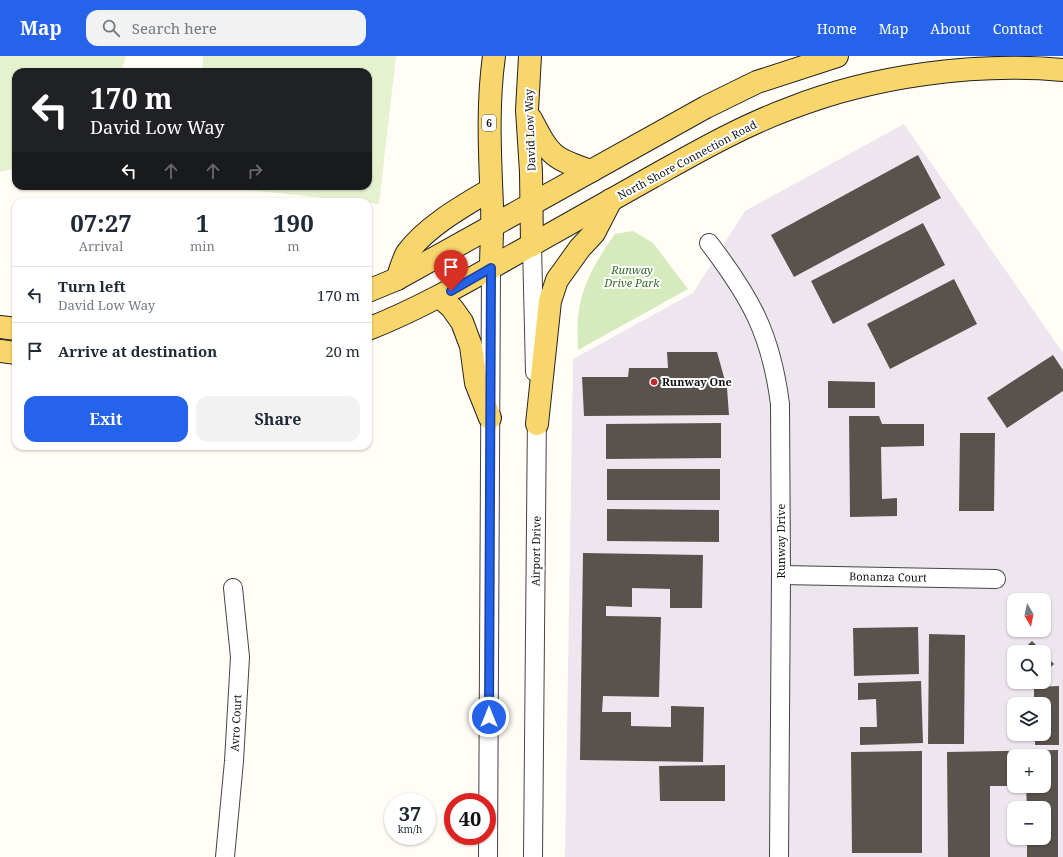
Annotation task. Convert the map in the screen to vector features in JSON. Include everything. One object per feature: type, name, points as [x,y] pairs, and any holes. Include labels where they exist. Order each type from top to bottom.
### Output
[{"type":"main road","name":"6","points":[[490,190],[489,115],[491,76],[494,56]]},
{"type":"main road","name":"David Low Way","points":[[530,56],[527,110],[532,203],[532,245]]},
{"type":"main road","points":[[372,289],[398,279],[666,128],[757,82],[837,56]]},
{"type":"main road","name":"North Shore Connection Road","points":[[532,245],[724,137],[792,107],[831,94],[919,75],[962,70],[1006,68],[1063,70]]},
{"type":"main road","points":[[527,110],[548,150],[563,161],[591,171]]},
{"type":"main road","points":[[398,279],[407,253],[428,232],[445,218],[490,190],[492,225],[491,268]]},
{"type":"main road","points":[[537,424],[550,300],[558,280],[580,248],[594,233],[611,200]]},
{"type":"main road","points":[[372,327],[440,297],[532,245]]},
{"type":"main road","points":[[440,297],[452,308],[462,322],[471,346],[476,383],[490,418]]},
{"type":"main road","points":[[0,327],[12,328]]},
{"type":"main road","points":[[0,351],[12,352]]},
{"type":"street","name":"Runway Drive","points":[[709,243],[748,298],[762,326],[770,349],[776,376],[781,430],[779,857]]},
{"type":"street","name":"Airport Drive","points":[[532,245],[537,424],[533,857]]},
{"type":"street","points":[[488,857],[491,268]]},
{"type":"street","name":"Bonanza Court","points":[[781,575],[996,578]]},
{"type":"street","name":"Avro Court","points":[[225,857],[234,761],[240,657],[233,588]]},
{"type":"shaded area","points":[[904,124],[1063,353],[1063,857],[565,857],[573,359],[693,293],[745,211]]},
{"type":"green space","points":[[0,56],[126,56],[122,68],[12,68],[12,169],[0,172]]},
{"type":"green space","points":[[203,56],[396,56],[379,204],[372,203],[372,198],[323,198],[248,190],[372,190],[372,68],[202,68]]},
{"type":"green space","name":"Runway Drive Park","points":[[633,231],[653,243],[688,289],[578,350],[579,307],[590,274],[615,234]]},
{"type":"building","points":[[918,155],[941,198],[794,277],[771,235]]},
{"type":"building","points":[[923,223],[945,265],[833,324],[811,281]]},
{"type":"building","points":[[954,279],[977,324],[890,369],[867,324]]},
{"type":"building","name":"Runway One","points":[[667,352],[717,352],[727,388],[729,415],[584,416],[582,377],[628,377],[629,368],[668,368]]},
{"type":"building","points":[[1053,355],[1063,370],[1063,391],[1007,428],[987,398]]},
{"type":"building","points":[[828,381],[875,382],[875,408],[828,408]]},
{"type":"building","points":[[849,416],[879,416],[882,424],[924,424],[924,446],[881,447],[882,499],[897,498],[897,516],[850,517]]},
{"type":"building","points":[[721,423],[721,458],[606,459],[606,424]]},
{"type":"building","points":[[960,433],[995,433],[994,511],[959,511]]},
{"type":"building","points":[[607,469],[720,469],[720,500],[607,500]]},
{"type":"building","points":[[607,509],[719,510],[719,542],[607,541]]},
{"type":"building","points":[[583,553],[703,555],[702,608],[670,608],[670,589],[632,588],[632,607],[606,606],[606,616],[661,617],[659,697],[603,696],[602,712],[631,712],[631,726],[671,727],[671,706],[704,707],[703,762],[580,760]]},
{"type":"building","points":[[918,627],[919,674],[854,676],[853,628]]},
{"type":"building","points":[[929,634],[965,635],[964,744],[928,744]]},
{"type":"building","points":[[1032,641],[1036,645],[1028,645]]},
{"type":"building","points":[[921,681],[923,743],[860,745],[860,727],[877,727],[876,699],[858,700],[858,683]]},
{"type":"building","points":[[1051,686],[1059,686],[1059,745],[1035,745],[1035,741],[1051,741],[1051,697],[1034,697],[1034,689],[1051,689]]},
{"type":"building","points":[[1051,750],[1058,750],[1058,857],[1027,857],[1027,845],[1051,845],[1051,801],[1027,801],[1026,793],[1051,793]]},
{"type":"building","points":[[922,751],[922,853],[852,853],[851,752]]},
{"type":"building","points":[[1007,751],[1007,786],[990,786],[990,857],[948,857],[947,752]]},
{"type":"building","points":[[725,765],[725,801],[660,801],[659,766]]},
{"type":"place","name":"Runway One","points":[[654,382]]},
{"type":"route","points":[[451,291],[491,268],[489,717]]}]
